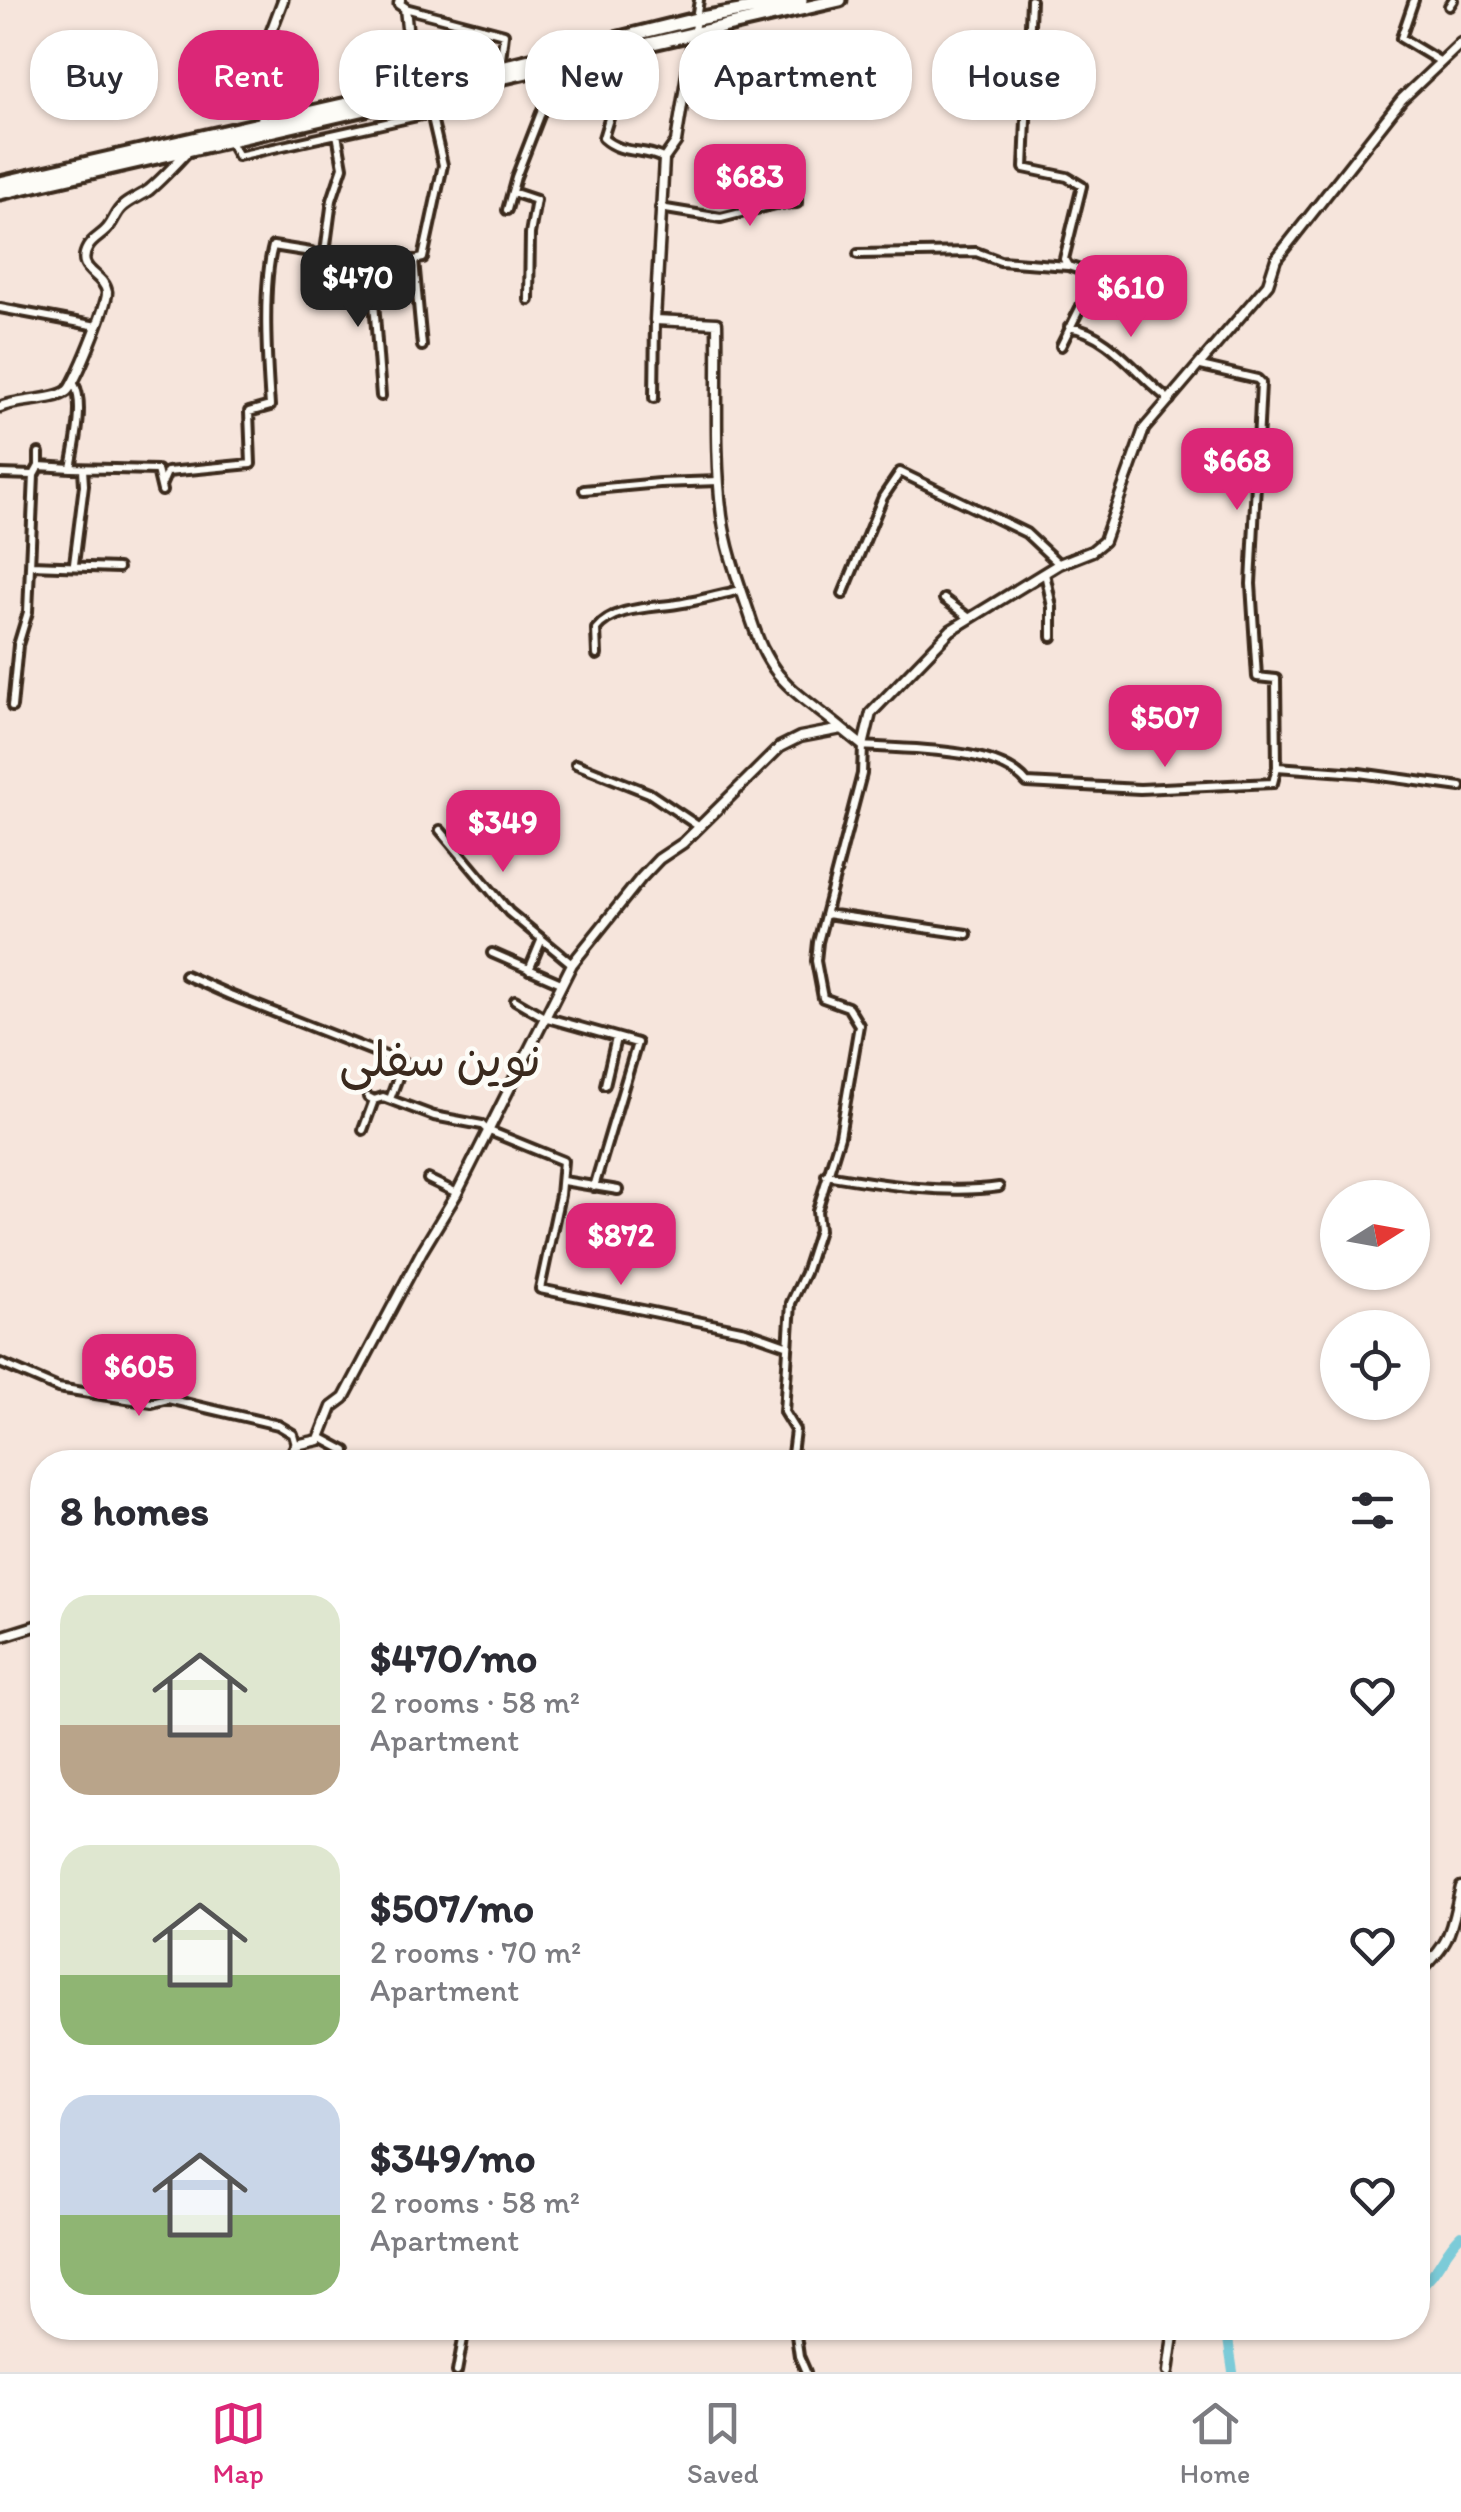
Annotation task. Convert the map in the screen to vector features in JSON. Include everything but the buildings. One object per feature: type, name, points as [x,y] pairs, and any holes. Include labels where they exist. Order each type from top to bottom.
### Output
[{"type":"highway","points":[[659,34],[801,0]]},
{"type":"highway","points":[[659,37],[695,25],[722,28],[840,0]]},
{"type":"highway","points":[[0,193],[339,106]]},
{"type":"highway","points":[[0,183],[192,144],[230,141],[339,116]]},
{"type":"street","points":[[261,124],[271,80],[266,45],[283,0]]},
{"type":"street","points":[[654,398],[664,159],[676,142],[699,0]]},
{"type":"street","points":[[1031,0],[1024,168],[1067,177],[1082,186],[1064,259],[1068,266]]},
{"type":"street","points":[[1414,0],[1401,38],[1441,62]]},
{"type":"street","points":[[407,30],[402,4],[490,30]]},
{"type":"street","points":[[792,1450],[795,1430],[784,1412],[792,1303],[818,1230],[818,1211],[840,1136],[858,1025],[848,1007],[823,998],[818,942],[862,774],[863,746],[871,712],[930,649],[968,617],[1060,564],[1092,551],[1104,540],[1144,429],[1268,284],[1276,259],[1402,99],[1461,42]]},
{"type":"street","points":[[230,141],[238,156],[396,120]]},
{"type":"street","points":[[39,466],[158,470],[161,489],[167,472],[251,464],[249,412],[270,406],[266,352],[268,262],[273,246],[311,252],[324,260],[424,258],[443,164],[433,120]]},
{"type":"street","points":[[507,210],[539,120]]},
{"type":"street","points":[[609,120],[606,142],[630,153],[656,154],[664,159]]},
{"type":"street","points":[[324,260],[332,200],[343,167],[336,134]]},
{"type":"street","points":[[0,407],[63,394],[74,384],[84,352],[99,326],[107,290],[87,270],[84,259],[88,247],[106,230],[120,208],[149,190],[192,144]]},
{"type":"street","points":[[659,208],[721,218],[796,203],[796,183]]},
{"type":"street","points":[[512,192],[536,200],[530,234],[529,300]]},
{"type":"street","points":[[858,254],[976,252],[1016,263],[1068,266],[1092,274],[1092,284],[1061,346]]},
{"type":"street","points":[[350,260],[350,295]]},
{"type":"street","points":[[372,260],[381,396]]},
{"type":"street","points":[[414,260],[422,346]]},
{"type":"street","points":[[0,308],[99,326]]},
{"type":"street","points":[[655,320],[717,324],[722,520],[756,640],[779,675],[863,746],[950,750],[1019,772],[1027,784],[1074,788],[1273,783],[1277,767],[1276,679],[1257,677],[1252,615],[1261,383],[1201,366]]},
{"type":"street","points":[[1069,327],[1085,331],[1122,356],[1170,400]]},
{"type":"street","points":[[71,468],[79,393],[74,384]]},
{"type":"street","points":[[12,708],[18,645],[28,612],[34,474],[39,466],[39,453]]},
{"type":"street","points":[[74,564],[83,469]]},
{"type":"street","points":[[843,594],[883,498],[900,472],[1026,533],[1060,564]]},
{"type":"street","points":[[0,474],[34,474]]},
{"type":"street","points":[[584,490],[720,482]]},
{"type":"street","points":[[31,565],[118,568]]},
{"type":"street","points":[[1045,572],[1052,606],[1052,638]]},
{"type":"street","points":[[597,655],[596,629],[606,619],[651,605],[677,604],[740,590]]},
{"type":"street","points":[[944,599],[968,617]]},
{"type":"street","points":[[294,1450],[320,1437],[332,1408],[344,1398],[457,1194],[572,964],[641,878],[780,747],[800,737],[842,729]]},
{"type":"street","points":[[576,764],[650,793],[698,826]]},
{"type":"street","points":[[1277,767],[1461,787]]},
{"type":"street","points":[[440,830],[509,912],[572,964]]},
{"type":"street","points":[[826,914],[967,934]]},
{"type":"street","points":[[529,970],[542,941]]},
{"type":"street","points":[[492,953],[561,983]]},
{"type":"street","points":[[185,975],[422,1070]]},
{"type":"street","points":[[515,1000],[544,1018],[636,1044],[594,1188]]},
{"type":"street","points":[[605,1086],[616,1038]]},
{"type":"street","points":[[390,1099],[403,1064]]},
{"type":"street","points":[[363,1130],[371,1099],[390,1099],[434,1116],[482,1126],[563,1161],[563,1180],[540,1289],[728,1328],[786,1345]]},
{"type":"street","points":[[826,1175],[888,1185],[980,1190],[999,1187]]},
{"type":"street","points":[[428,1179],[457,1194]]},
{"type":"street","points":[[563,1180],[618,1190]]},
{"type":"street","points":[[0,1363],[58,1388],[152,1403],[168,1399],[278,1424],[293,1434],[296,1446]]},
{"type":"street","points":[[320,1437],[344,1450]]},
{"type":"street","points":[[0,1637],[30,1628]]},
{"type":"street","points":[[1430,1961],[1452,1933],[1461,1887]]},
{"type":"street","points":[[457,2372],[463,2340]]},
{"type":"street","points":[[797,2340],[806,2372]]},
{"type":"street","points":[[1168,2372],[1172,2340]]},
{"type":"waterway","points":[[1430,2277],[1461,2235]]},
{"type":"waterway","points":[[1228,2340],[1233,2372]]},
{"type":"district","name":"نوین سفلى","points":[[440,1059]]}]
